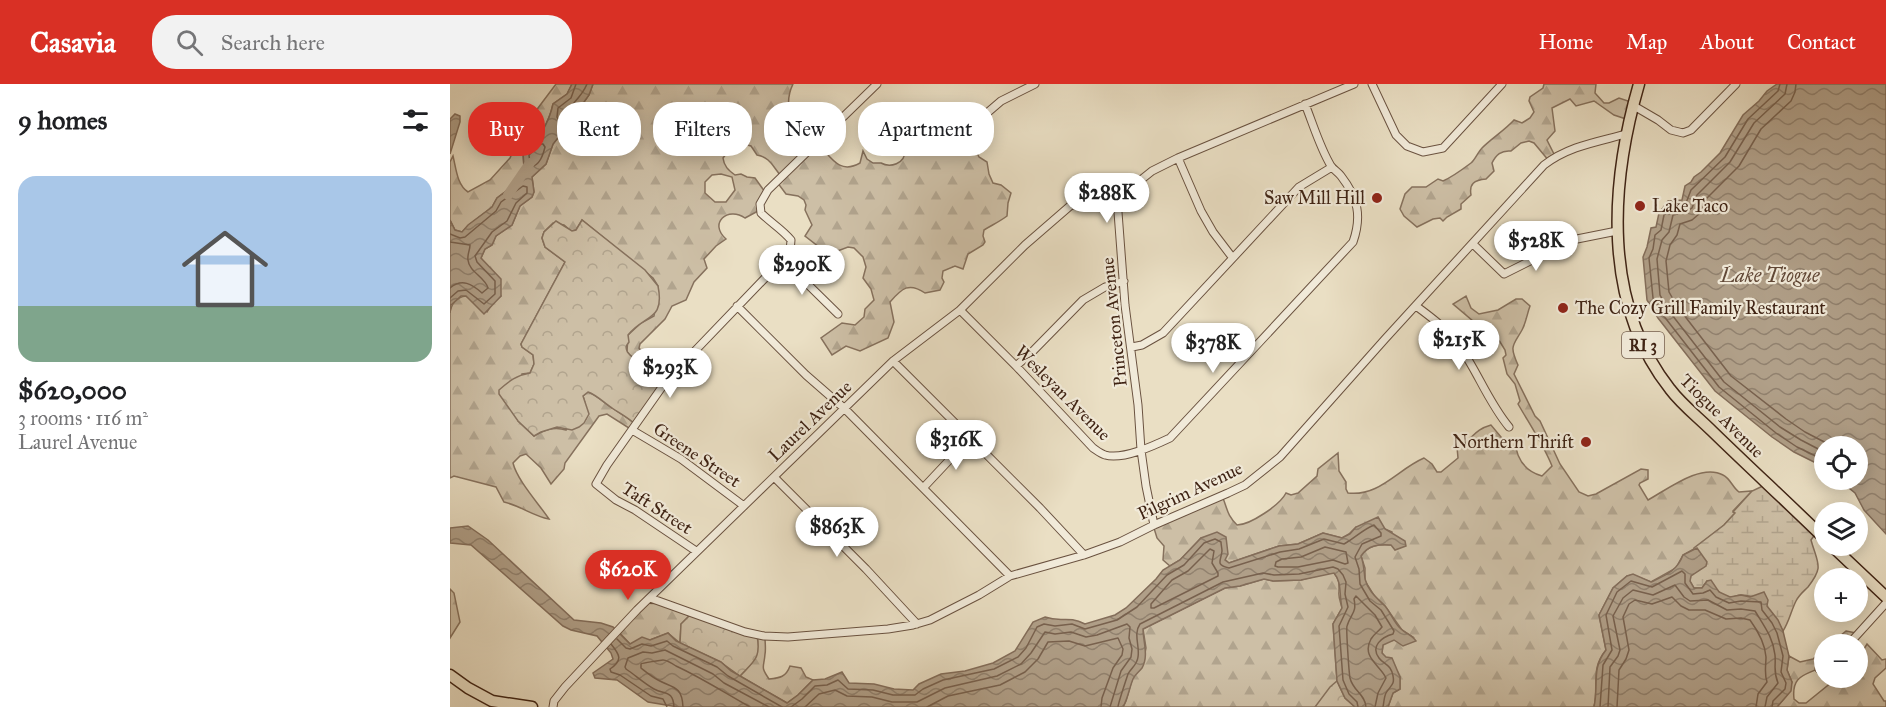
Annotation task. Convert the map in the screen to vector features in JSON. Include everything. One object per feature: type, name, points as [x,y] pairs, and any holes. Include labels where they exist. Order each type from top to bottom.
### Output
[{"type":"main road","name":"Tiogue Avenue","points":[[1639,84],[1626,134],[1618,192],[1617,231],[1624,291],[1629,311],[1645,348],[1664,380],[1688,408],[1814,528]]},
{"type":"main road","points":[[1843,556],[1886,597]]},
{"type":"main road","points":[[450,675],[490,704],[532,707]]},
{"type":"street","name":"Taft Street","points":[[696,552],[635,510],[616,500],[596,484],[667,380],[790,252],[791,240],[784,231],[761,213],[760,204],[768,190],[877,84]]},
{"type":"street","points":[[994,107],[1001,101],[1035,84]]},
{"type":"street","points":[[1117,199],[1152,171],[1178,158],[1354,84]]},
{"type":"street","points":[[1372,84],[1396,135],[1407,146],[1423,152],[1443,148],[1502,84]]},
{"type":"street","points":[[1634,106],[1671,130],[1683,133],[1690,130],[1731,85]]},
{"type":"street","name":"Wesleyan Avenue","points":[[960,310],[1098,452],[1104,455],[1121,456],[1170,438],[1353,242],[1358,227],[1358,208],[1351,192],[1332,167],[1305,104]]},
{"type":"street","name":"Pilgrim Avenue","points":[[650,598],[745,632],[764,636],[788,637],[888,629],[917,624],[938,616],[1010,576],[1120,542],[1245,485],[1287,450],[1544,165],[1558,154],[1626,134]]},
{"type":"street","points":[[1178,158],[1201,211],[1213,232],[1233,257]]},
{"type":"street","points":[[1132,347],[1142,345],[1163,333],[1299,187],[1332,167]]},
{"type":"street","name":"Princeton Avenue","points":[[1117,199],[1141,450],[1154,525]]},
{"type":"street","name":"Laurel Avenue","points":[[553,707],[554,701],[565,687],[650,598],[893,361],[960,310],[1025,245],[1070,206],[1084,200],[1117,199]]},
{"type":"street","points":[[1473,244],[1504,274],[1572,240],[1617,231]]},
{"type":"street","points":[[783,260],[838,314]]},
{"type":"street","points":[[1016,366],[1083,300],[1104,287],[1124,281]]},
{"type":"street","points":[[737,306],[924,487],[1010,576]]},
{"type":"street","points":[[1416,306],[1436,321],[1457,343],[1490,400],[1509,427]]},
{"type":"street","points":[[893,361],[1041,508],[1084,555]]},
{"type":"street","name":"Greene Street","points":[[632,430],[681,459],[744,506]]},
{"type":"street","points":[[924,487],[970,438]]},
{"type":"street","points":[[774,477],[917,624]]},
{"type":"street","points":[[1858,634],[1886,603]]},
{"type":"green space","points":[[556,84],[572,84],[567,94],[553,104],[545,125],[545,102],[542,102]]},
{"type":"green space","points":[[593,84],[793,84],[788,102],[764,102],[764,156],[828,156],[836,163],[846,167],[860,163],[862,156],[866,156],[873,163],[889,165],[900,162],[904,156],[979,156],[987,162],[993,183],[1001,185],[1011,193],[1007,216],[984,230],[985,242],[968,254],[963,269],[955,266],[943,271],[944,282],[940,290],[925,293],[910,287],[894,297],[890,302],[894,322],[888,338],[860,351],[846,346],[832,355],[821,338],[842,323],[855,325],[864,317],[865,309],[874,300],[871,289],[863,278],[866,267],[863,257],[854,248],[848,247],[835,252],[823,250],[805,236],[812,225],[805,210],[804,200],[798,196],[786,194],[777,182],[781,176],[771,163],[757,155],[752,148],[752,102],[653,102],[653,156],[725,156],[723,158],[727,168],[735,175],[741,174],[755,178],[765,192],[760,210],[745,218],[732,214],[722,218],[719,227],[726,239],[704,259],[707,268],[694,282],[686,300],[672,306],[665,319],[640,344],[639,348],[643,353],[671,378],[667,382],[627,352],[628,335],[641,323],[654,316],[658,286],[653,278],[582,220],[576,230],[571,231],[564,225],[553,223],[544,232],[542,238],[545,247],[565,262],[521,344],[533,355],[534,364],[530,373],[522,374],[518,421],[534,436],[549,429],[566,430],[585,403],[583,396],[588,392],[636,425],[632,430],[607,414],[599,416],[565,463],[564,469],[551,484],[541,468],[526,454],[513,463],[524,484],[549,519],[543,518],[504,502],[496,487],[454,476],[450,478],[450,313],[455,302],[462,297],[466,296],[487,312],[501,296],[481,258],[496,236],[512,225],[520,206],[532,197],[534,192],[532,177],[546,164],[557,139],[557,156],[641,156],[641,102],[584,102]],"holes":[[[721,174],[732,177],[735,190],[726,202],[715,202],[705,193],[705,182],[712,175]]]},
{"type":"green space","points":[[1544,84],[1596,84],[1595,93],[1604,103],[1619,98],[1634,103],[1629,120],[1614,115],[1594,101],[1576,106],[1570,99],[1552,108],[1555,131],[1547,140],[1555,156],[1549,161],[1534,143],[1529,141],[1521,143],[1511,151],[1504,151],[1497,155],[1492,163],[1494,171],[1486,179],[1473,183],[1471,195],[1461,204],[1461,209],[1443,221],[1440,218],[1433,219],[1417,227],[1404,216],[1400,209],[1405,194],[1412,187],[1426,187],[1438,179],[1443,181],[1450,177],[1471,163],[1482,148],[1514,120],[1522,123],[1530,118],[1534,112],[1529,101],[1530,97],[1543,88]]},
{"type":"green space","points":[[453,156],[459,181],[468,192],[490,180],[511,156],[523,156],[522,177],[497,198],[492,207],[462,232],[455,230],[450,220],[450,162]]},
{"type":"green space","points":[[582,220],[645,270],[658,286],[659,305],[656,311],[628,335],[629,342],[626,348],[633,358],[667,382],[636,425],[588,392],[583,396],[589,414],[584,423],[572,430],[557,427],[534,436],[518,421],[499,394],[499,390],[513,379],[530,373],[534,364],[533,355],[521,344],[565,262],[545,247],[542,238],[544,232],[556,221],[572,231],[576,230]]},
{"type":"green space","points":[[1466,296],[1471,308],[1479,314],[1498,310],[1516,299],[1522,299],[1530,306],[1513,346],[1518,365],[1514,374],[1560,464],[1579,492],[1588,496],[1596,494],[1641,469],[1648,470],[1648,479],[1639,485],[1648,500],[1685,479],[1705,472],[1723,475],[1739,492],[1752,491],[1733,511],[1735,513],[1724,525],[1683,555],[1676,568],[1651,582],[1633,575],[1627,576],[1613,588],[1599,615],[1606,650],[1596,671],[1594,707],[1388,707],[1393,693],[1400,689],[1400,677],[1382,653],[1383,645],[1389,641],[1413,637],[1402,630],[1365,581],[1365,568],[1361,556],[1374,546],[1391,545],[1392,532],[1385,529],[1356,527],[1342,538],[1323,533],[1298,544],[1279,546],[1229,563],[1201,538],[1180,560],[1170,566],[1163,560],[1164,546],[1157,538],[1153,525],[1222,496],[1229,514],[1237,525],[1249,522],[1271,508],[1286,493],[1291,495],[1298,493],[1317,476],[1318,469],[1338,453],[1339,471],[1346,482],[1348,493],[1359,493],[1379,487],[1424,458],[1437,472],[1441,472],[1458,458],[1457,447],[1491,425],[1506,443],[1515,440],[1517,453],[1522,463],[1531,471],[1542,476],[1552,466],[1518,404],[1520,401],[1515,384],[1507,374],[1503,358],[1506,355],[1505,350],[1494,332],[1486,332],[1479,321],[1473,321],[1453,304]]},
{"type":"green space","points":[[1765,485],[1814,531],[1811,540],[1818,568],[1814,568],[1814,577],[1797,599],[1783,631],[1767,607],[1755,598],[1741,595],[1728,597],[1707,581],[1702,588],[1694,588],[1690,581],[1694,548],[1724,525],[1752,491]]},
{"type":"green space","points":[[1334,573],[1338,580],[1342,608],[1333,624],[1337,681],[1355,707],[1123,707],[1133,676],[1142,667],[1146,648],[1143,629],[1225,588],[1264,579],[1301,580]]},
{"type":"green space","points":[[450,589],[454,593],[460,622],[450,638]]},
{"type":"green space","points":[[648,600],[692,613],[681,624],[680,643],[668,633],[630,644],[618,631]]},
{"type":"green space","points":[[692,613],[757,635],[756,658],[740,676],[720,662],[680,643],[681,624]]},
{"type":"green space","points":[[1846,631],[1856,633],[1855,634],[1842,634]]},
{"type":"green space","points":[[757,635],[765,637],[763,667],[769,679],[787,673],[790,666],[801,668],[806,677],[813,680],[787,703],[740,676],[757,654]]},
{"type":"green space","points":[[1868,645],[1882,660],[1886,659],[1886,668],[1875,678],[1873,684],[1886,701],[1886,707],[1777,707],[1787,695],[1792,682],[1787,670],[1789,656],[1800,662],[1814,658],[1814,671],[1802,676],[1795,684],[1794,699],[1799,703],[1806,703],[1825,688],[1868,688]]},
{"type":"green space","points":[[1337,681],[1345,698],[1355,707],[1315,707],[1330,687]]},
{"type":"water","points":[[572,84],[593,84],[584,102],[557,102],[557,139],[546,164],[532,177],[534,192],[532,197],[520,206],[512,225],[496,236],[481,258],[501,279],[501,296],[484,314],[466,296],[461,296],[451,305],[450,313],[450,220],[455,230],[462,232],[492,207],[497,198],[518,182],[524,168],[523,156],[545,156],[545,125],[553,104],[567,94]]},
{"type":"water","name":"Lake Tiogue","points":[[1777,84],[1886,84],[1886,534],[1868,514],[1868,502],[1860,502],[1851,490],[1868,490],[1868,436],[1814,436],[1814,462],[1794,452],[1715,391],[1658,318],[1647,300],[1643,257],[1651,228],[1656,227],[1659,213],[1668,201],[1682,200],[1685,186],[1720,153],[1743,115]]},
{"type":"water","points":[[455,114],[460,116],[460,122],[450,154],[450,119]]},
{"type":"water","points":[[1378,517],[1385,529],[1405,541],[1406,546],[1395,550],[1391,545],[1382,545],[1367,550],[1361,556],[1366,583],[1399,627],[1416,641],[1403,646],[1394,640],[1383,645],[1382,653],[1392,658],[1400,677],[1400,689],[1393,693],[1388,707],[1355,707],[1345,698],[1337,681],[1333,624],[1342,608],[1339,585],[1334,573],[1301,580],[1264,579],[1225,588],[1143,629],[1144,663],[1134,677],[1123,707],[678,707],[648,702],[617,680],[595,678],[593,673],[613,659],[597,636],[563,626],[471,545],[450,543],[450,528],[468,526],[488,540],[574,620],[601,623],[613,627],[630,644],[642,637],[650,640],[668,633],[676,641],[721,662],[731,671],[787,703],[813,680],[825,679],[842,672],[849,683],[913,690],[919,684],[941,674],[965,671],[993,663],[1015,651],[1033,622],[1045,617],[1074,620],[1085,624],[1115,615],[1126,608],[1163,570],[1180,560],[1201,538],[1217,532],[1226,537],[1228,554],[1225,560],[1229,563],[1279,546],[1298,544],[1323,533],[1342,538],[1356,527]]},
{"type":"water","points":[[1697,548],[1707,562],[1706,566],[1691,576],[1690,581],[1694,588],[1702,588],[1707,581],[1711,580],[1719,592],[1730,597],[1741,595],[1750,597],[1764,592],[1768,600],[1767,606],[1783,631],[1789,656],[1787,670],[1792,682],[1791,691],[1777,707],[1594,707],[1598,664],[1606,650],[1599,615],[1613,588],[1627,576],[1633,574],[1651,582],[1666,575],[1674,569],[1683,555]]},
{"type":"waterway","points":[[508,195],[530,163]]},
{"type":"place","name":"Saw Mill Hill","points":[[1377,198]]},
{"type":"place","name":"Lake Taco","points":[[1640,206]]},
{"type":"place","name":"The Cozy Grill Family Restaurant","points":[[1563,308]]},
{"type":"place","name":"Northern Thrift","points":[[1586,442]]}]
